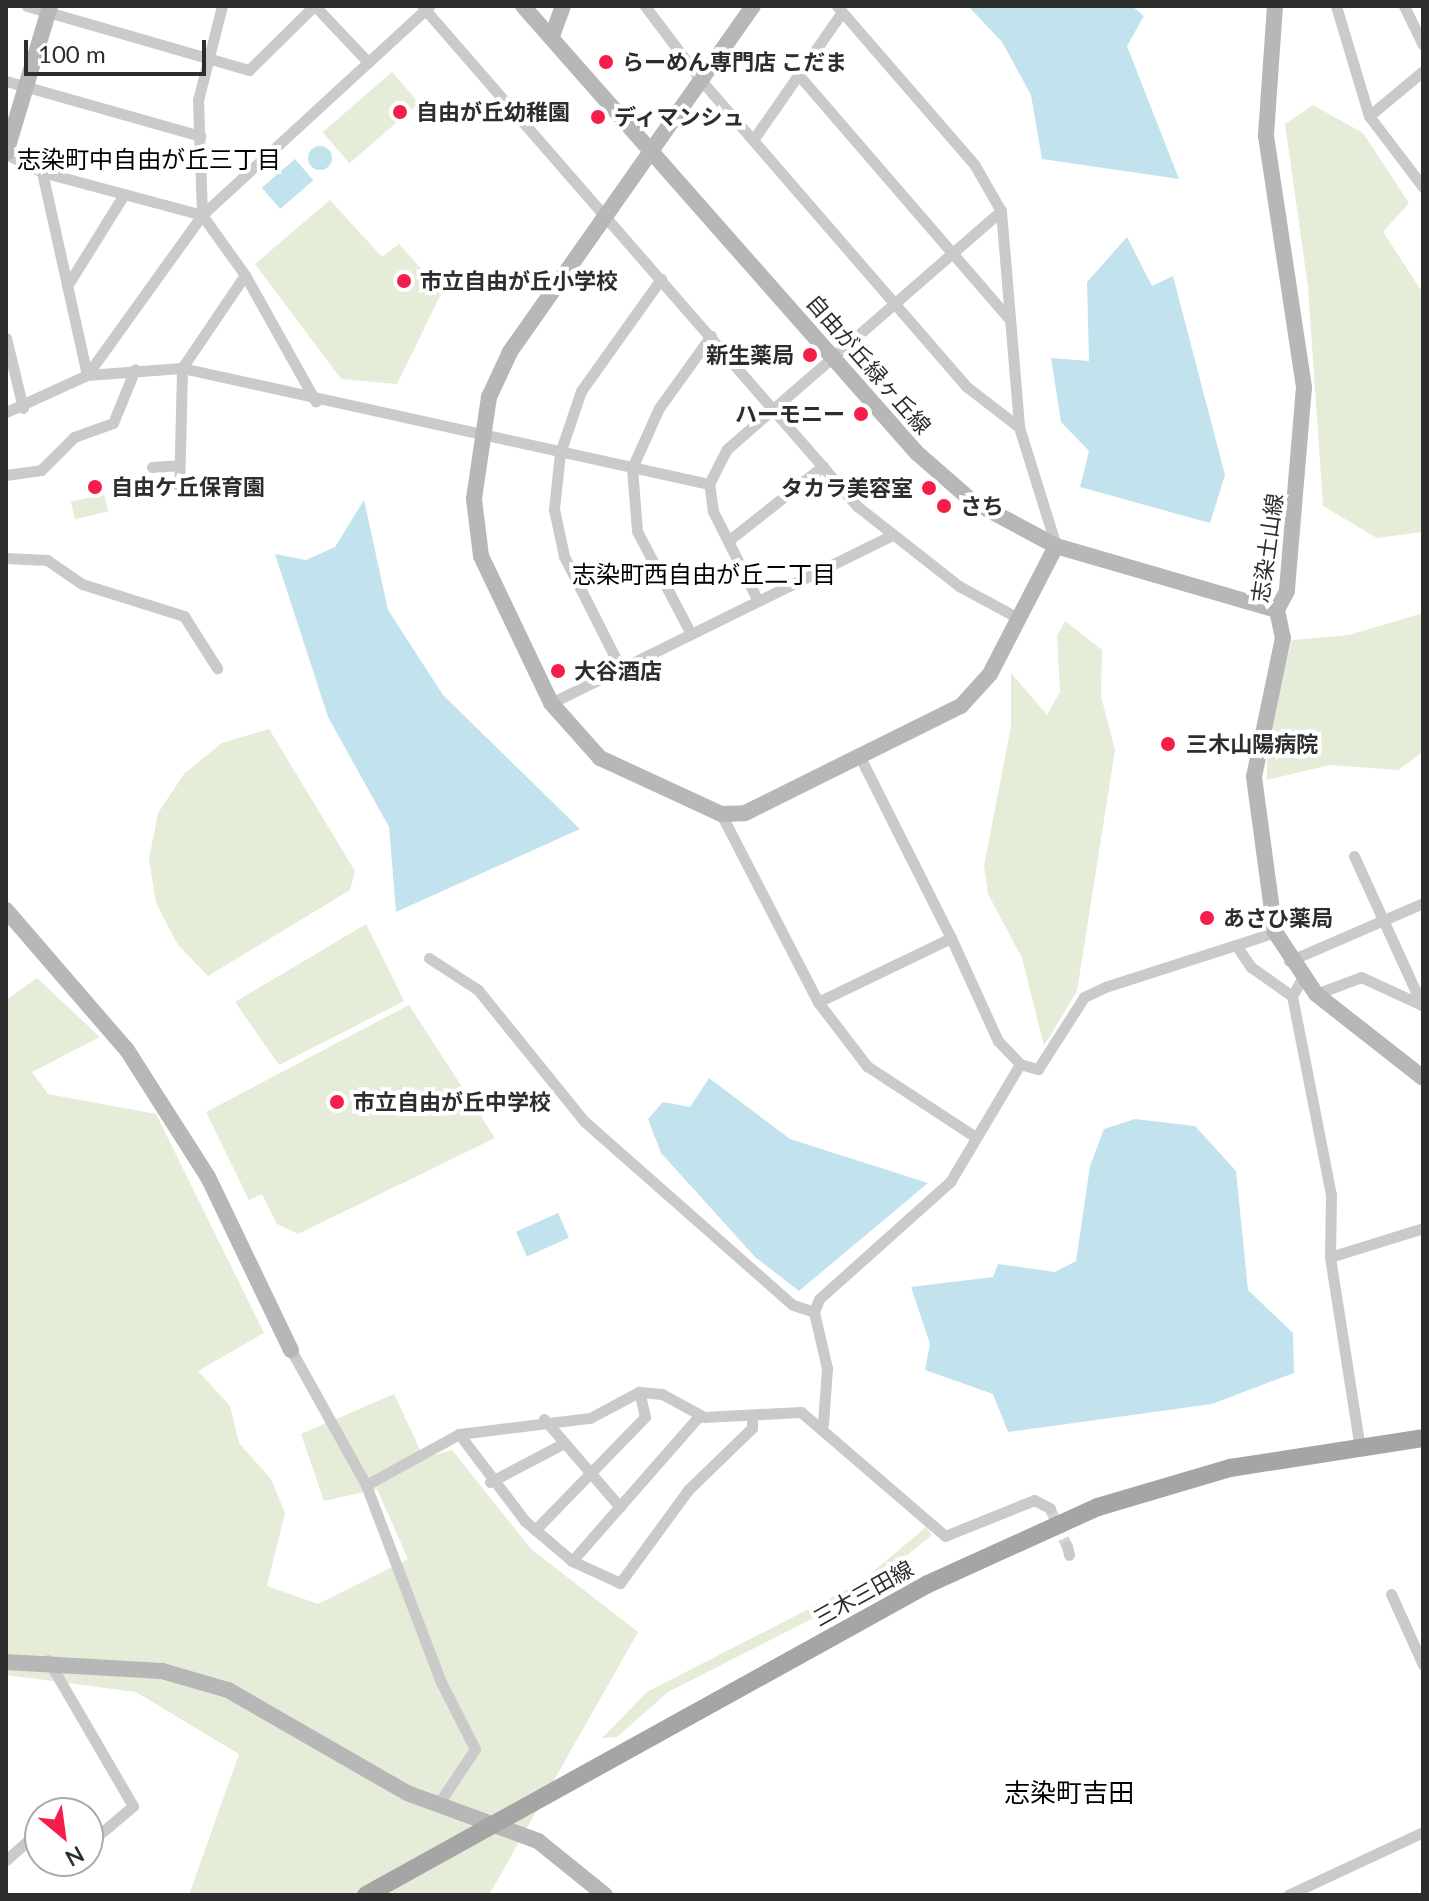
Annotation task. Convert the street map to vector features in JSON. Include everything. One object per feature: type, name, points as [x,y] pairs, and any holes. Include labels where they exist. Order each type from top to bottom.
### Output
[{"type":"main road","name":"三木三田線","points":[[366,1895],[928,1584],[1098,1507],[1230,1468],[1423,1438]]},
{"type":"street","points":[[27,6],[249,70],[314,6],[367,61]]},
{"type":"street","points":[[222,6],[198,100],[202,215],[245,275],[316,402]]},
{"type":"street","name":"自由が丘緑ヶ丘線","points":[[523,6],[651,146],[917,453],[972,501],[1056,546],[1277,610]]},
{"type":"street","points":[[552,36],[563,6]]},
{"type":"street","points":[[656,6],[647,11],[700,79],[967,387],[1019,427]]},
{"type":"street","points":[[753,6],[651,146],[510,352],[480,436],[474,499],[481,556],[551,703],[600,758],[721,814],[745,813],[961,706],[990,674],[1056,546],[1019,427],[1001,211],[974,164],[839,9],[753,140]]},
{"type":"street","name":"志染土山線","points":[[1275,6],[1266,136],[1304,387],[1287,591],[1277,610],[1283,638],[1254,777],[1275,932],[1288,961],[1316,994],[1423,1078]]},
{"type":"street","points":[[1336,6],[1369,116],[1384,146],[1423,187]]},
{"type":"street","points":[[1404,6],[1423,45]]},
{"type":"street","points":[[87,375],[202,215],[425,7],[823,466],[889,537],[1020,619]]},
{"type":"street","points":[[49,10],[6,154],[42,172],[202,215]]},
{"type":"street","points":[[1369,116],[1423,71]]},
{"type":"street","points":[[796,72],[1009,319]]},
{"type":"street","points":[[6,81],[200,136]]},
{"type":"street","points":[[42,172],[87,375]]},
{"type":"street","points":[[67,286],[123,196]]},
{"type":"street","points":[[758,601],[728,541],[709,484],[727,449],[1001,211]]},
{"type":"street","points":[[179,493],[182,368],[245,275]]},
{"type":"street","points":[[621,669],[564,556],[554,509],[560,453],[581,391],[661,279]]},
{"type":"street","points":[[691,634],[637,531],[632,468],[659,408],[711,336]]},
{"type":"street","points":[[6,338],[23,408]]},
{"type":"street","points":[[6,412],[23,408],[87,375],[135,369],[182,368],[316,402],[709,484]]},
{"type":"street","points":[[6,475],[41,470],[74,437],[113,423],[135,369]]},
{"type":"street","points":[[152,467],[178,465]]},
{"type":"street","points":[[728,541],[823,466]]},
{"type":"street","points":[[551,703],[889,537]]},
{"type":"street","points":[[6,558],[47,560],[82,584],[184,616],[217,668]]},
{"type":"street","points":[[860,757],[951,938],[998,1041],[1020,1064],[1038,1069],[1084,997],[1275,932]]},
{"type":"street","points":[[721,814],[818,1002],[867,1066],[974,1136]]},
{"type":"street","points":[[1354,856],[1423,1005]]},
{"type":"street","points":[[1288,961],[1423,903]]},
{"type":"street","points":[[6,910],[127,1050],[208,1177],[291,1350],[366,1485],[440,1680],[475,1749],[439,1803]]},
{"type":"street","points":[[818,1002],[951,938]]},
{"type":"street","points":[[1236,945],[1251,967],[1292,996]]},
{"type":"street","points":[[429,958],[478,990],[584,1121],[793,1305],[814,1312]]},
{"type":"street","points":[[1316,994],[1361,977],[1423,1005]]},
{"type":"street","points":[[1302,979],[1292,996],[1331,1194],[1330,1257],[1360,1449]]},
{"type":"street","points":[[823,1424],[827,1368],[814,1312],[837,1278],[950,1182],[974,1136],[1020,1064]]},
{"type":"street","points":[[1330,1257],[1423,1228]]},
{"type":"street","points":[[366,1485],[459,1434],[544,1419],[590,1418],[639,1392],[662,1394],[700,1415],[801,1412],[823,1424],[945,1536],[1034,1500],[1050,1508]]},
{"type":"street","points":[[535,1530],[645,1417],[639,1392]]},
{"type":"street","points":[[572,1561],[700,1415]]},
{"type":"street","points":[[459,1434],[490,1482],[535,1530],[572,1561],[620,1583],[637,1569],[688,1490],[752,1428],[752,1415]]},
{"type":"street","points":[[544,1419],[620,1507]]},
{"type":"street","points":[[490,1482],[564,1443]]},
{"type":"street","points":[[1391,1594],[1423,1665]]},
{"type":"street","points":[[6,1662],[48,1660],[162,1671],[228,1690],[407,1793],[538,1841],[605,1895]]},
{"type":"street","points":[[48,1660],[133,1806],[104,1830]]},
{"type":"street","points":[[1288,1895],[1423,1832]]},
{"type":"street","points":[[6,1860],[24,1844]]},
{"type":"green space","points":[[392,72],[419,103],[349,163],[323,132]]},
{"type":"green space","points":[[1313,105],[1363,133],[1409,203],[1383,232],[1423,293],[1423,532],[1377,538],[1323,506],[1308,287],[1285,124]]},
{"type":"green space","points":[[330,200],[382,257],[399,244],[442,292],[397,384],[341,379],[255,264]]},
{"type":"green space","points":[[104,494],[108,512],[75,519],[71,502]]},
{"type":"green space","points":[[1423,613],[1423,752],[1398,770],[1330,765],[1267,780],[1267,739],[1292,640],[1349,635]]},
{"type":"green space","points":[[1065,621],[1102,650],[1101,696],[1115,750],[1077,991],[1044,1046],[1022,958],[988,894],[984,866],[1011,726],[1011,673],[1047,715],[1060,692],[1057,636]]},
{"type":"green space","points":[[269,729],[355,871],[350,890],[208,976],[178,945],[156,903],[149,859],[158,813],[184,774],[222,743]]},
{"type":"green space","points":[[366,924],[404,1001],[279,1065],[235,1002]]},
{"type":"green space","points":[[37,978],[100,1037],[32,1072],[48,1094],[156,1114],[264,1333],[198,1371],[230,1406],[239,1443],[271,1479],[285,1513],[267,1586],[318,1604],[408,1559],[377,1489],[324,1501],[301,1434],[394,1394],[424,1458],[452,1450],[531,1549],[638,1632],[489,1895],[189,1895],[239,1754],[136,1692],[6,1675],[6,1000]]},
{"type":"green space","points":[[409,1005],[495,1138],[298,1234],[277,1224],[262,1194],[249,1200],[206,1112]]},
{"type":"green space","points":[[926,1527],[932,1535],[857,1596],[668,1692],[617,1737],[602,1738],[647,1692],[861,1582]]},
{"type":"water","points":[[968,6],[1132,6],[1144,16],[1127,46],[1179,179],[1042,159],[1031,95],[1002,42]]},
{"type":"water","points":[[320,146],[331,153],[332,158],[325,169],[320,170],[309,163],[308,158],[315,147]]},
{"type":"water","points":[[295,159],[313,180],[280,209],[262,188]]},
{"type":"water","points":[[1127,237],[1152,286],[1173,276],[1225,475],[1210,523],[1080,487],[1089,451],[1061,422],[1051,358],[1089,361],[1087,282]]},
{"type":"water","points":[[364,500],[388,610],[443,695],[580,829],[396,912],[389,827],[328,717],[275,554],[306,560],[335,547]]},
{"type":"water","points":[[709,1078],[790,1139],[928,1183],[799,1291],[755,1257],[661,1153],[648,1119],[663,1102],[690,1107]]},
{"type":"water","points":[[1135,1119],[1195,1126],[1236,1171],[1248,1290],[1293,1333],[1294,1373],[1212,1404],[1008,1432],[993,1394],[925,1370],[930,1344],[911,1287],[993,1277],[998,1264],[1055,1272],[1076,1261],[1090,1166],[1104,1129]]},
{"type":"water","points":[[558,1213],[569,1238],[527,1256],[516,1232]]},
{"type":"tunnel","points":[[1050,1508],[1067,1546]]},
{"type":"place","name":"らーめん専門店 こだま","points":[[606,62]]},
{"type":"place","name":"自由が丘幼稚園","points":[[400,112]]},
{"type":"place","name":"ディマンシュ","points":[[598,117]]},
{"type":"place","name":"市立自由が丘小学校","points":[[404,281]]},
{"type":"place","name":"新生薬局","points":[[810,355]]},
{"type":"place","name":"ハーモニー","points":[[861,414]]},
{"type":"place","name":"自由ケ丘保育園","points":[[95,487]]},
{"type":"place","name":"タカラ美容室","points":[[929,488]]},
{"type":"place","name":"さち","points":[[944,506]]},
{"type":"place","name":"大谷酒店","points":[[558,671]]},
{"type":"place","name":"三木山陽病院","points":[[1168,744]]},
{"type":"place","name":"あさひ薬局","points":[[1207,918]]},
{"type":"place","name":"市立自由が丘中学校","points":[[337,1102]]},
{"type":"district","name":"志染町中自由が丘三丁目","points":[[149,159]]},
{"type":"district","name":"志染町西自由が丘二丁目","points":[[704,574]]},
{"type":"district","name":"志染町吉田","points":[[1069,1793]]}]
